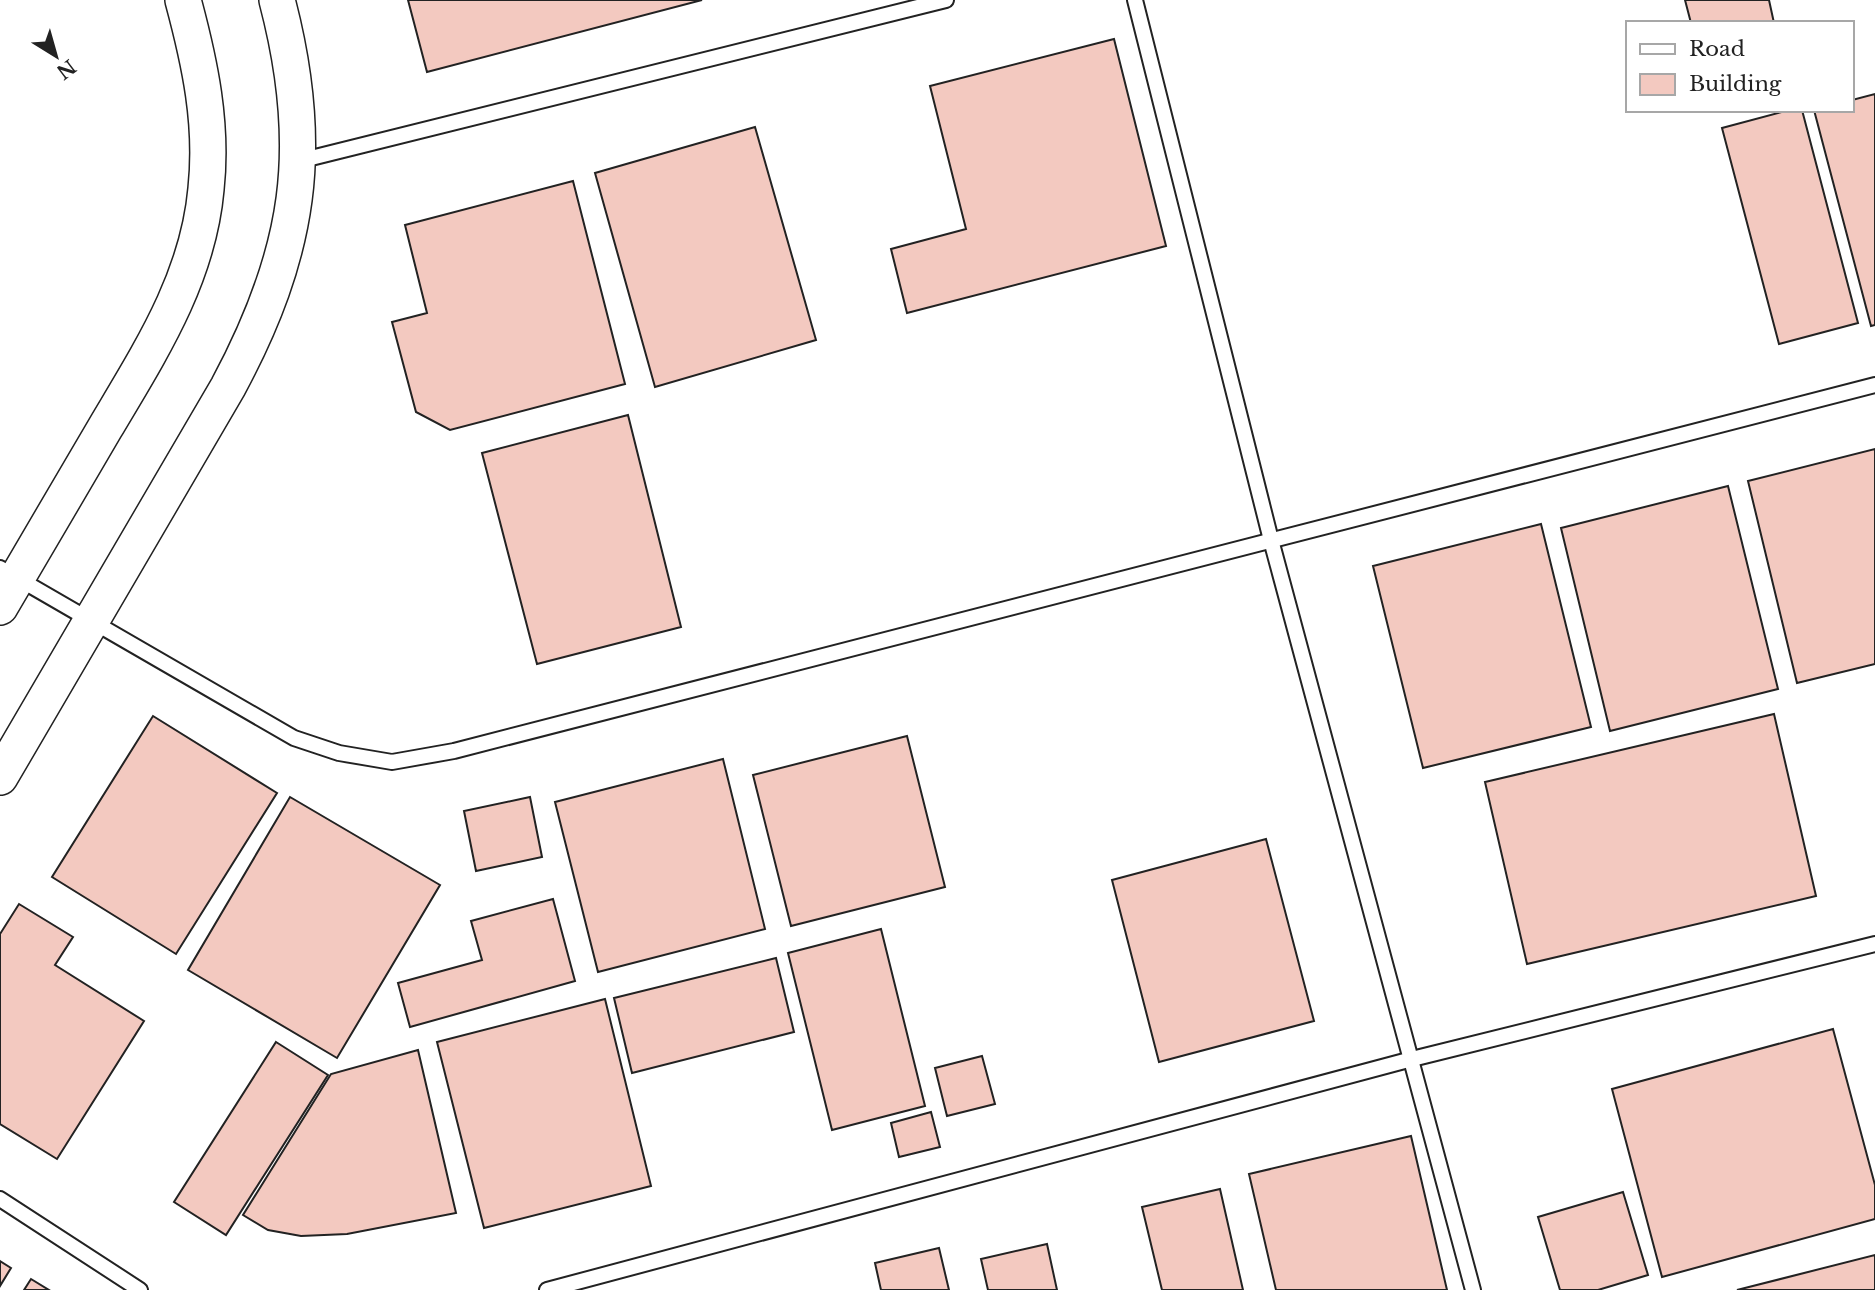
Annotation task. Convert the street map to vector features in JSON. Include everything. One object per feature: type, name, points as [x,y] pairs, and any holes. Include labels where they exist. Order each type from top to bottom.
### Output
[{"type":"street","points":[[6,584],[165,326],[192,260],[206,191],[208,120],[204,85],[183,0]]},
{"type":"street","points":[[0,777],[256,335],[278,279],[292,221],[298,162],[294,73],[277,0]]},
{"type":"lane","points":[[298,162],[946,0]]},
{"type":"lane","points":[[1135,0],[1271,540],[1473,1290]]},
{"type":"lane","points":[[6,584],[90,623],[294,737],[338,753],[392,761],[468,747],[1875,385]]},
{"type":"lane","points":[[547,1290],[1412,1059],[1875,944]]},
{"type":"lane","points":[[0,1199],[140,1290]]},
{"type":"building","points":[[408,0],[702,0],[427,72]]},
{"type":"building","points":[[1685,0],[1769,0],[1774,21],[1690,21]]},
{"type":"building","points":[[1114,39],[1166,246],[907,313],[891,249],[966,229],[930,86]]},
{"type":"building","points":[[1875,94],[1875,325],[1871,326],[1815,112],[1854,112],[1854,99]]},
{"type":"building","points":[[1782,112],[1803,112],[1858,323],[1779,344],[1722,128]]},
{"type":"building","points":[[755,127],[816,340],[655,387],[595,173]]},
{"type":"building","points":[[573,181],[625,384],[450,430],[416,412],[392,322],[427,313],[405,225]]},
{"type":"building","points":[[628,415],[681,627],[537,664],[482,453]]},
{"type":"building","points":[[1875,449],[1875,664],[1797,683],[1748,481]]},
{"type":"building","points":[[1728,486],[1778,689],[1610,731],[1561,528]]},
{"type":"building","points":[[1541,524],[1591,727],[1423,768],[1373,566]]},
{"type":"building","points":[[1774,714],[1816,896],[1527,964],[1485,782]]},
{"type":"building","points":[[153,716],[277,793],[176,954],[52,877]]},
{"type":"building","points":[[907,736],[945,887],[791,926],[753,775]]},
{"type":"building","points":[[723,759],[765,929],[598,972],[555,802]]},
{"type":"building","points":[[290,797],[440,885],[337,1058],[188,970]]},
{"type":"building","points":[[530,797],[542,857],[476,871],[464,811]]},
{"type":"building","points":[[1266,839],[1314,1021],[1159,1062],[1112,880]]},
{"type":"building","points":[[553,899],[575,981],[410,1027],[398,983],[482,960],[471,921]]},
{"type":"building","points":[[19,904],[73,937],[55,965],[144,1021],[57,1159],[0,1124],[0,934]]},
{"type":"building","points":[[881,929],[925,1106],[832,1130],[788,953]]},
{"type":"building","points":[[776,958],[794,1032],[632,1073],[614,998]]},
{"type":"building","points":[[605,999],[651,1186],[484,1228],[437,1042]]},
{"type":"building","points":[[1833,1029],[1875,1185],[1875,1219],[1662,1277],[1612,1089]]},
{"type":"building","points":[[276,1042],[328,1075],[226,1235],[174,1202]]},
{"type":"building","points":[[418,1050],[456,1213],[347,1234],[301,1236],[268,1230],[243,1215],[331,1074]]},
{"type":"building","points":[[982,1056],[995,1104],[947,1116],[935,1068]]},
{"type":"building","points":[[931,1112],[940,1147],[899,1157],[891,1123]]},
{"type":"building","points":[[1411,1136],[1447,1290],[1276,1290],[1249,1174]]},
{"type":"building","points":[[1220,1189],[1243,1290],[1162,1290],[1142,1207]]},
{"type":"building","points":[[1623,1192],[1648,1275],[1598,1290],[1560,1290],[1538,1217]]},
{"type":"building","points":[[1047,1244],[1057,1290],[988,1290],[981,1259]]},
{"type":"building","points":[[939,1248],[949,1290],[881,1290],[875,1263]]},
{"type":"building","points":[[1875,1255],[1875,1290],[1737,1290]]},
{"type":"building","points":[[0,1261],[11,1268],[0,1286]]},
{"type":"building","points":[[31,1279],[49,1290],[24,1290]]}]
